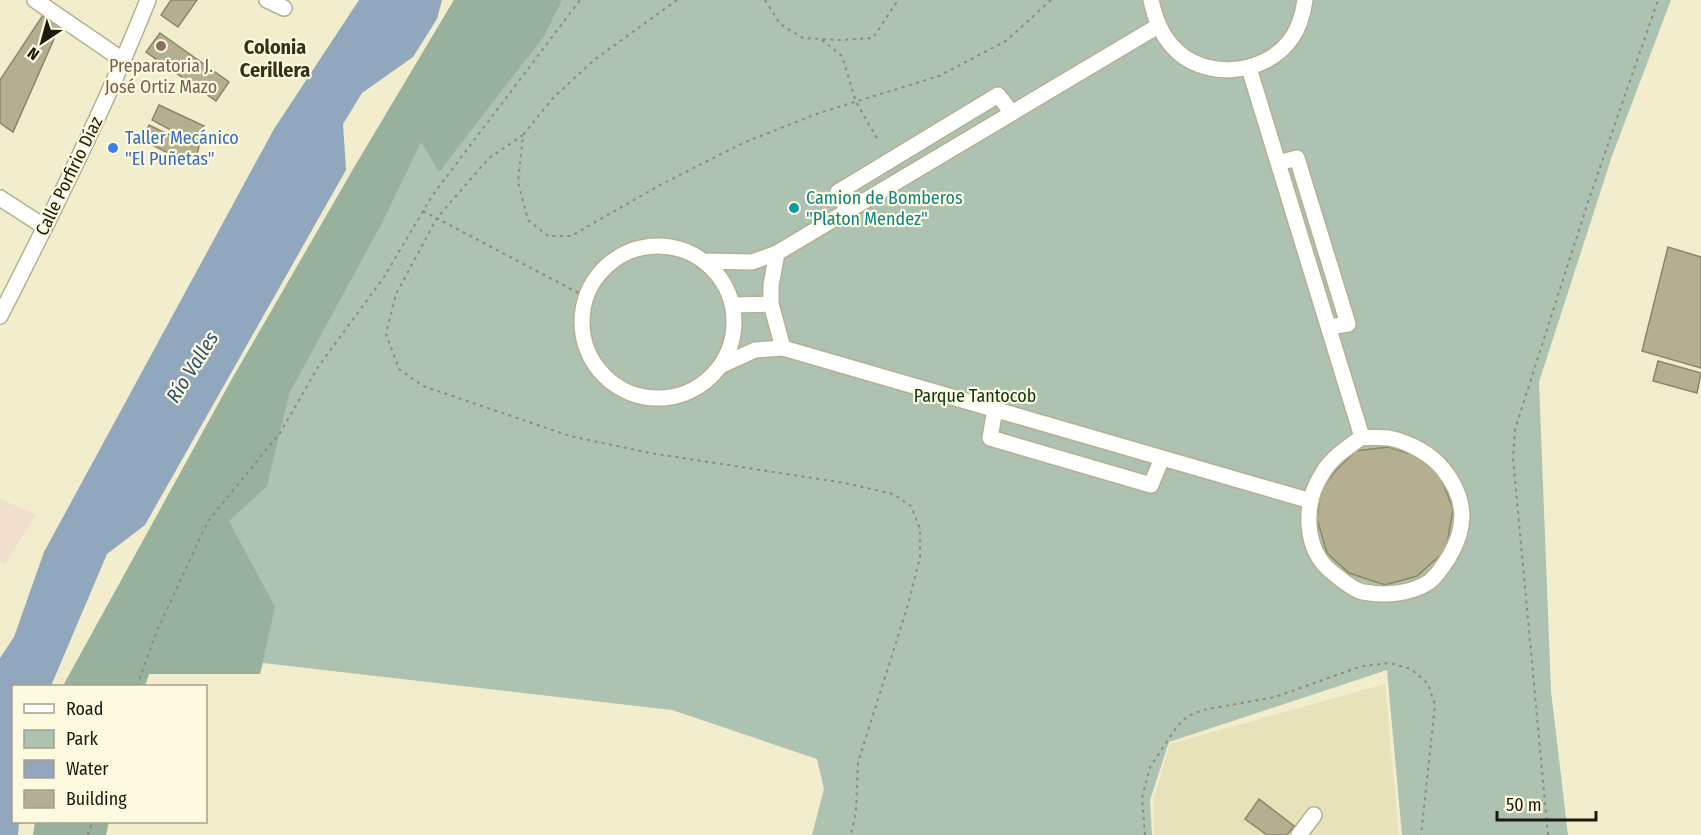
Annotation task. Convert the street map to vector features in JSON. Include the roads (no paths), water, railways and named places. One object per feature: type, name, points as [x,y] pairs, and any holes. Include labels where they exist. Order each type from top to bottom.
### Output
[{"type":"street","points":[[35,0],[124,61]]},
{"type":"street","name":"Calle Porfirio Díaz","points":[[0,316],[124,61],[148,0]]},
{"type":"street","points":[[267,0],[284,8]]},
{"type":"street","points":[[1151,0],[1158,26],[1173,48],[1196,63],[1222,70],[1249,68],[1272,57],[1291,40],[1303,17],[1305,0]]},
{"type":"street","points":[[705,261],[752,262],[777,253],[1158,26]]},
{"type":"street","points":[[1249,68],[1362,437]]},
{"type":"street","points":[[848,211],[838,192],[998,95],[1012,113]]},
{"type":"street","points":[[0,198],[45,227]]},
{"type":"street","points":[[660,246],[684,250],[705,261],[723,281],[733,305],[734,332],[726,357],[720,366],[710,378],[688,392],[663,398],[636,394],[613,382],[596,365],[586,344],[582,320],[586,297],[598,275],[615,259],[637,249],[660,246]]},
{"type":"street","points":[[777,253],[771,285],[771,304],[783,348]]},
{"type":"street","points":[[733,305],[771,304]]},
{"type":"street","points":[[720,366],[754,350],[783,348],[1311,501]]},
{"type":"street","points":[[995,409],[990,438],[1152,485],[1162,458]]},
{"type":"street","points":[[1362,437],[1389,438],[1412,446],[1436,459],[1452,480],[1461,502],[1462,524],[1456,545],[1431,581],[1411,591],[1361,592],[1327,569],[1314,548],[1308,525],[1311,501],[1322,474],[1342,452],[1362,437]]},
{"type":"street","points":[[1299,835],[1314,815]]},
{"type":"water","name":"Río Valles","points":[[359,0],[442,0],[437,19],[413,57],[362,93],[343,124],[346,170],[145,525],[107,554],[51,685],[12,685],[12,823],[19,823],[18,835],[0,835],[0,658],[14,637],[44,552],[274,129]]},
{"type":"place","name":"Preparatoria J. José Ortiz Mazo","points":[[161,46]]},
{"type":"place","name":"Taller Mecánico \"El Puñetas\"","points":[[113,148]]},
{"type":"place","name":"Camion de Bomberos \"Platon Mendez\"","points":[[794,208]]},
{"type":"district","name":"Colonia Cerillera","points":[[275,58]]},
{"type":"park label","name":"Parque Tantocob","points":[[975,396]]}]
